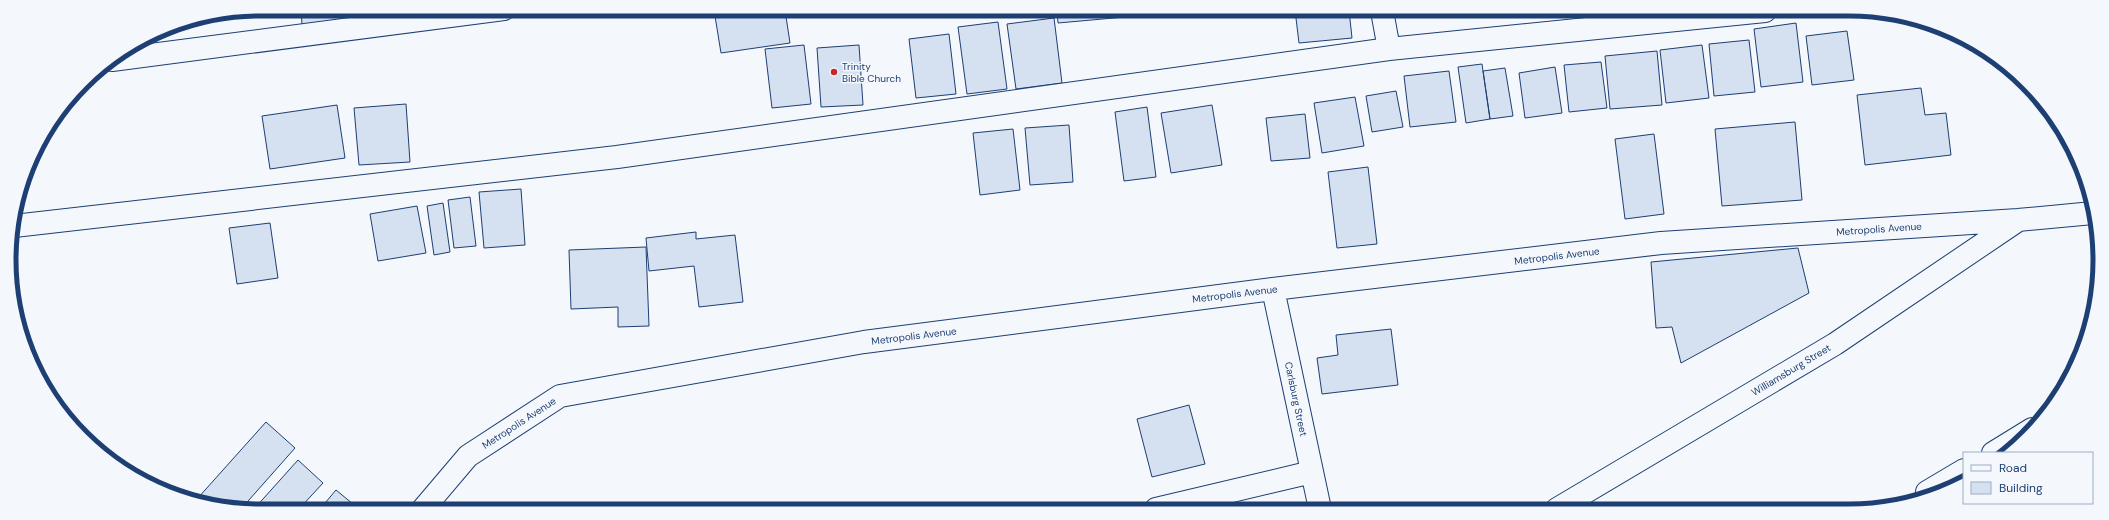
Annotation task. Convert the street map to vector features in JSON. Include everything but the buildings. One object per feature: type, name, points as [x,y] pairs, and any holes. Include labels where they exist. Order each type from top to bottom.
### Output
[{"type":"street","points":[[121,59],[450,16]]},
{"type":"street","points":[[1383,16],[1389,49]]},
{"type":"street","points":[[18,225],[617,156],[1389,49],[1716,16]]},
{"type":"street","name":"Metropolis Avenue","points":[[426,504],[468,456],[560,396],[864,342],[1273,289],[1661,244],[2018,220],[2088,213]]},
{"type":"street","name":"Williamsburg Street","points":[[1565,504],[1834,344],[2018,220]]},
{"type":"street","name":"Carlsburg Street","points":[[1273,289],[1319,504]]},
{"type":"street","points":[[1994,452],[2013,440]]},
{"type":"street","points":[[1932,489],[1963,471]]},
{"type":"street","points":[[1177,504],[1312,472]]},
{"type":"place","name":"Trinity Bible Church","points":[[834,72]]}]
